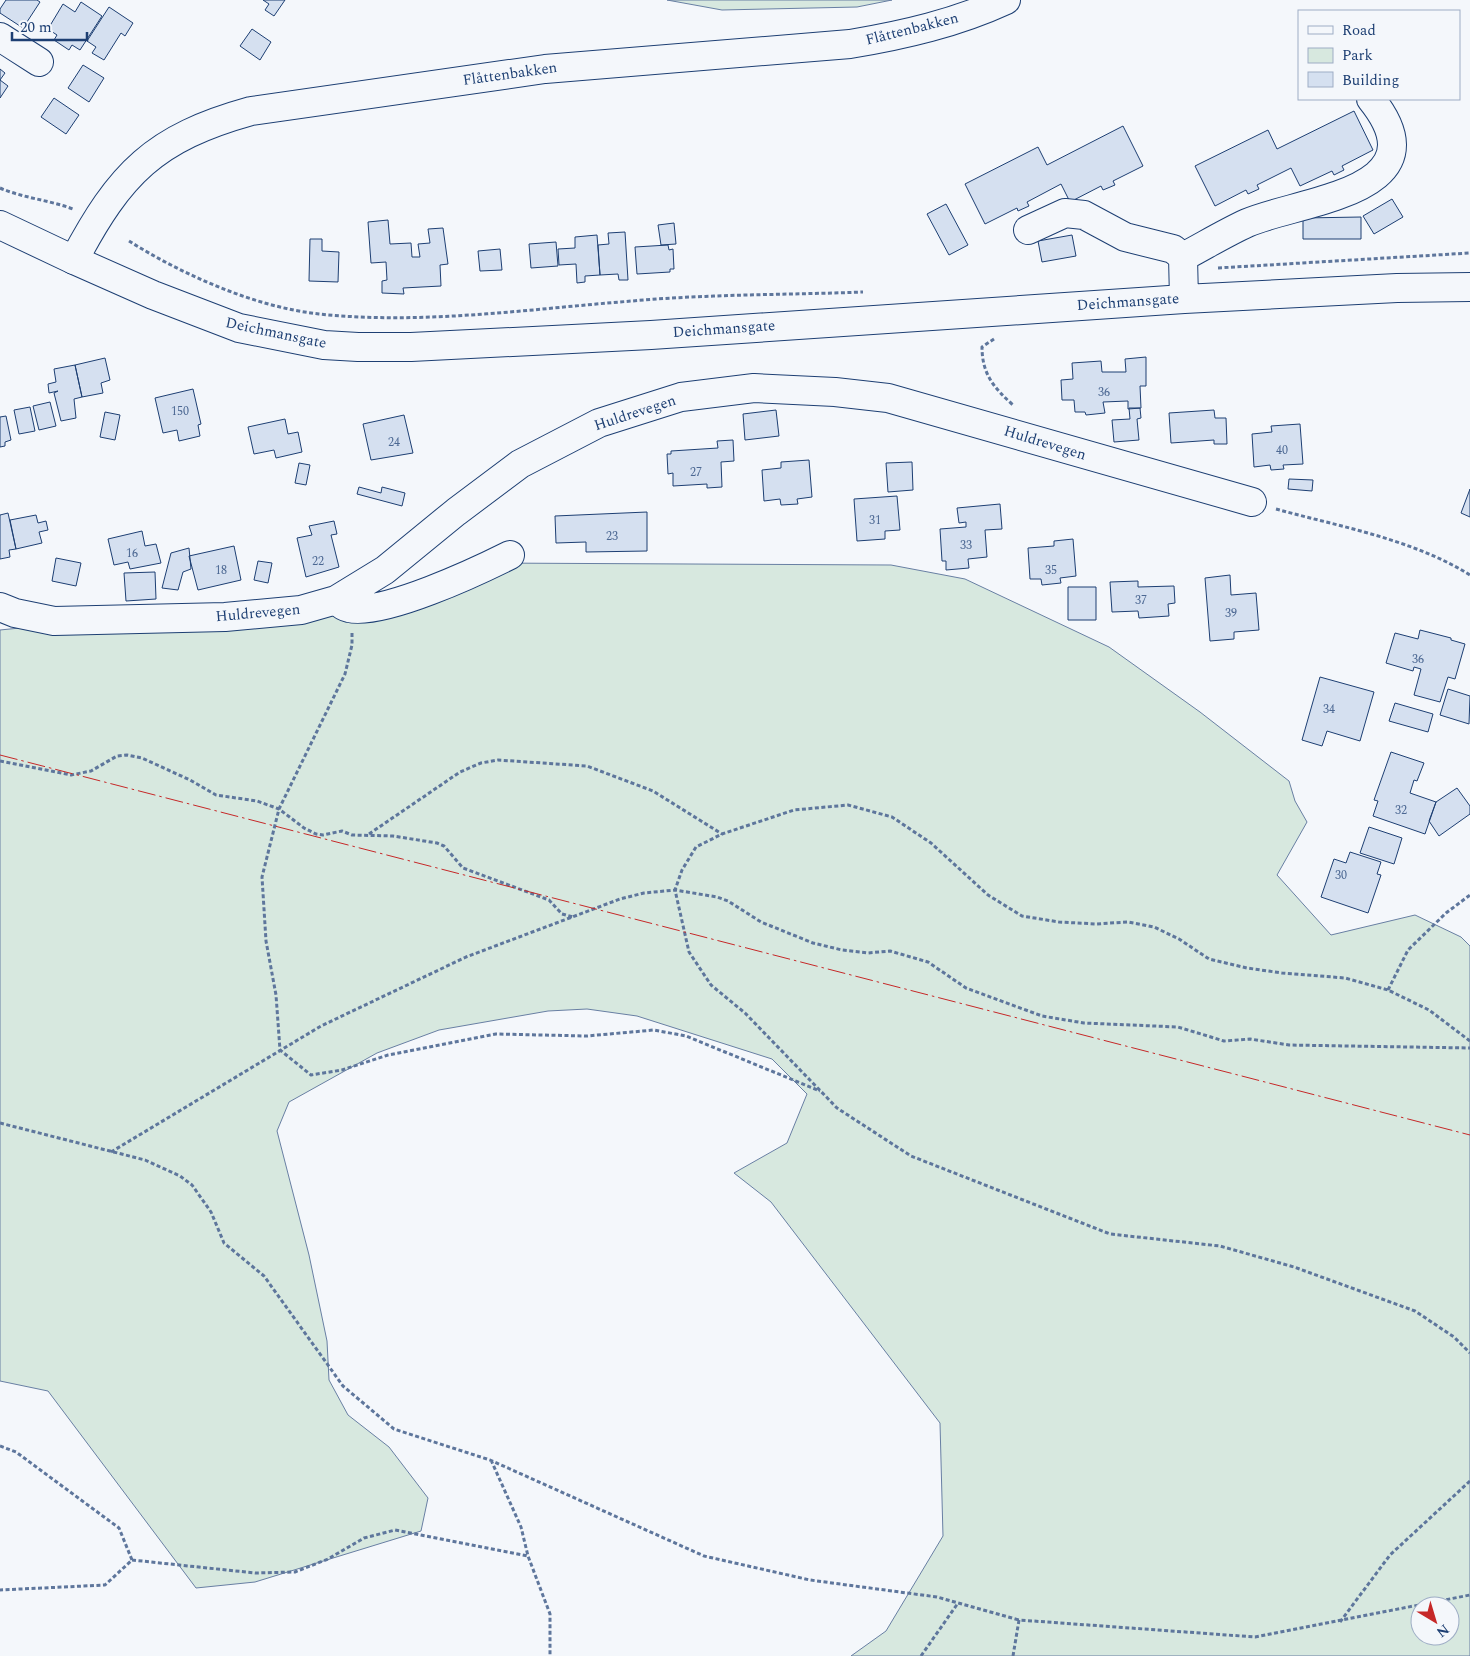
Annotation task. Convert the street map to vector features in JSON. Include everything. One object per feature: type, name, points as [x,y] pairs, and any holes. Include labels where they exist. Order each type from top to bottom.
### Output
[{"type":"street","name":"Flåttenbakken","points":[[74,260],[95,220],[115,192],[138,167],[178,138],[223,119],[270,108],[545,69],[850,44],[899,36],[951,22],[1006,0]]},
{"type":"street","points":[[0,37],[39,62]]},
{"type":"street","points":[[1183,264],[1248,223],[1342,194],[1364,185],[1379,173],[1392,147],[1390,127],[1372,100]]},
{"type":"street","points":[[1028,230],[1065,213],[1084,215],[1125,237],[1173,249],[1183,264],[1184,299]]},
{"type":"street","name":"Deichmansgate","points":[[0,225],[74,260],[188,309],[239,328],[307,342],[358,347],[632,336],[1184,299],[1397,288],[1470,287]]},
{"type":"street","name":"Huldrevegen","points":[[0,608],[54,621],[99,621],[225,617],[344,605],[456,512],[520,464],[599,423],[681,397],[754,388],[835,392],[888,398],[1252,502]]},
{"type":"street","points":[[344,605],[389,604],[416,596],[510,556]]},
{"type":"path","points":[[0,188],[12,193],[73,208]]},
{"type":"path","points":[[130,241],[161,261],[216,286],[258,300],[318,314],[398,317],[480,314],[635,300],[870,292]]},
{"type":"path","points":[[1183,264],[1470,252]]},
{"type":"path","points":[[1011,310],[1012,325],[982,347],[982,365],[990,379],[1020,411]]},
{"type":"path","points":[[1252,502],[1411,547],[1450,563],[1470,575]]},
{"type":"path","points":[[344,605],[352,645],[345,674],[279,809],[262,877],[266,941],[276,996],[280,1050],[311,1075],[342,1070],[388,1055],[496,1034],[587,1036],[654,1030],[686,1036],[823,1092]]},
{"type":"path","points":[[0,761],[71,775],[80,774],[117,756],[127,754],[159,765],[216,795],[257,801],[279,809],[304,828],[316,834],[342,832],[369,834],[437,843],[444,846],[463,868],[549,900],[562,914],[573,917]]},
{"type":"path","points":[[369,834],[460,772],[481,763],[498,760],[587,766],[653,791],[722,834]]},
{"type":"path","points":[[1470,1042],[1429,1010],[1388,990],[1345,978],[1256,969],[1209,958],[1180,939],[1154,927],[1128,922],[1096,924],[1059,922],[1022,916],[988,895],[931,843],[892,817],[848,805],[794,810],[722,834],[696,846],[682,870],[676,890],[688,952],[711,986],[745,1013],[838,1108],[911,1156],[1110,1234],[1220,1246],[1294,1267],[1415,1311],[1454,1337],[1470,1353]]},
{"type":"path","points":[[111,1152],[321,1026],[466,957],[636,895],[676,890],[723,899],[761,922],[813,944],[868,953],[890,951],[928,962],[966,988],[1042,1016],[1084,1023],[1178,1027],[1224,1041],[1250,1039],[1289,1045],[1470,1048]]},
{"type":"path","points":[[1388,990],[1408,950],[1446,913],[1470,895]]},
{"type":"path","points":[[0,1123],[164,1168],[192,1185],[211,1212],[224,1243],[269,1282],[342,1386],[394,1429],[490,1460],[704,1556],[810,1580],[937,1597],[1019,1620],[1255,1638],[1470,1595]]},
{"type":"path","points":[[0,1446],[16,1452],[119,1528],[132,1560]]},
{"type":"path","points":[[490,1460],[522,1527],[528,1556],[550,1614],[550,1656]]},
{"type":"path","points":[[1340,1622],[1390,1554],[1470,1481]]},
{"type":"path","points":[[0,1590],[106,1585],[132,1560],[255,1573],[295,1572],[328,1559],[364,1538],[395,1530],[528,1556]]},
{"type":"path","points":[[921,1656],[958,1603]]},
{"type":"path","points":[[1013,1656],[1019,1620]]},
{"type":"green space","points":[[667,0],[892,0],[857,7],[722,10]]},
{"type":"green space","points":[[487,563],[891,565],[965,579],[1109,647],[1200,712],[1289,781],[1295,801],[1307,822],[1277,875],[1331,935],[1415,915],[1461,937],[1470,946],[1470,1656],[851,1656],[886,1631],[943,1536],[940,1423],[771,1202],[734,1173],[787,1143],[807,1094],[772,1059],[637,1016],[587,1009],[548,1011],[439,1030],[377,1053],[289,1102],[277,1131],[309,1255],[327,1341],[329,1380],[348,1415],[389,1447],[428,1498],[421,1531],[255,1582],[196,1588],[48,1391],[0,1381],[0,630],[148,615],[289,623]]},
{"type":"building","points":[[6,0],[37,0],[40,2],[23,28],[0,13],[0,9]]},
{"type":"building","points":[[263,0],[285,0],[274,16],[265,10],[269,4]]},
{"type":"building","points":[[81,2],[102,16],[80,50],[72,45],[69,50],[54,40],[57,35],[48,29],[63,4],[75,12]]},
{"type":"building","points":[[109,7],[133,23],[125,36],[121,33],[104,60],[92,53],[96,47],[87,41]]},
{"type":"building","points":[[252,29],[271,42],[260,60],[240,46]]},
{"type":"building","points":[[83,65],[104,78],[89,102],[68,88]]},
{"type":"building","points":[[0,69],[5,73],[0,80]]},
{"type":"building","points":[[0,80],[8,86],[0,98]]},
{"type":"building","points":[[54,98],[79,115],[66,134],[41,117]]},
{"type":"building","points":[[1354,111],[1373,150],[1342,166],[1344,170],[1334,175],[1332,171],[1300,186],[1291,168],[1257,185],[1259,189],[1248,194],[1246,190],[1215,206],[1195,166],[1268,130],[1277,149]]},
{"type":"building","points":[[1123,126],[1143,166],[1113,181],[1115,185],[1103,190],[1101,186],[1070,202],[1061,184],[1027,202],[1029,206],[1018,211],[1017,208],[985,224],[965,184],[1038,147],[1047,165]]},
{"type":"building","points":[[1392,199],[1403,217],[1374,234],[1363,216]]},
{"type":"building","points":[[946,204],[968,245],[949,255],[927,214]]},
{"type":"building","points":[[1361,217],[1361,239],[1303,239],[1303,218]]},
{"type":"building","points":[[388,220],[390,244],[411,243],[412,257],[420,257],[418,244],[430,243],[428,229],[443,228],[448,264],[440,265],[441,286],[403,288],[404,294],[382,293],[382,281],[387,280],[386,262],[371,263],[368,222]]},
{"type":"building","points":[[674,223],[676,244],[661,245],[658,225]]},
{"type":"building","points":[[625,232],[628,280],[619,280],[618,274],[600,275],[598,245],[609,244],[608,233]]},
{"type":"building","points":[[597,235],[600,275],[585,276],[585,282],[577,283],[576,264],[559,265],[558,249],[575,248],[575,237]]},
{"type":"building","points":[[1072,235],[1076,256],[1042,262],[1038,241]]},
{"type":"building","points":[[310,239],[322,239],[322,251],[339,252],[338,282],[309,281]]},
{"type":"building","points":[[556,242],[558,266],[531,268],[529,244]]},
{"type":"building","points":[[668,245],[669,250],[673,249],[674,269],[670,269],[670,272],[637,274],[635,247]]},
{"type":"building","points":[[500,249],[502,270],[480,271],[478,251]]},
{"type":"building","points":[[1146,357],[1146,386],[1140,386],[1141,408],[1128,409],[1128,401],[1103,402],[1105,413],[1086,415],[1085,412],[1075,412],[1074,400],[1062,400],[1061,380],[1073,379],[1072,363],[1101,361],[1102,372],[1126,372],[1125,359]]},
{"type":"building","points":[[105,358],[110,380],[101,383],[103,393],[82,397],[75,365]]},
{"type":"building","points":[[75,365],[82,397],[74,399],[76,418],[61,421],[54,393],[58,391],[49,393],[48,384],[56,382],[54,369]]},
{"type":"building","points":[[193,389],[201,424],[198,425],[200,436],[179,441],[177,430],[163,433],[155,398]]},
{"type":"building","points":[[50,402],[56,426],[39,430],[33,406]]},
{"type":"building","points":[[30,407],[35,431],[19,434],[14,410]]},
{"type":"building","points":[[1129,408],[1140,408],[1141,418],[1137,419],[1139,440],[1114,442],[1112,420],[1130,419]]},
{"type":"building","points":[[776,410],[779,436],[745,440],[743,414]]},
{"type":"building","points":[[1214,410],[1215,418],[1226,418],[1227,444],[1214,444],[1214,440],[1171,443],[1169,413]]},
{"type":"building","points":[[105,412],[120,415],[115,440],[100,437]]},
{"type":"building","points":[[404,415],[413,453],[371,460],[363,424]]},
{"type":"building","points":[[6,416],[11,440],[5,442],[5,446],[0,447],[0,417]]},
{"type":"building","points":[[285,419],[288,434],[298,432],[302,452],[276,458],[274,450],[254,454],[248,427]]},
{"type":"building","points":[[1300,424],[1303,464],[1283,465],[1284,469],[1271,470],[1270,465],[1254,467],[1252,434],[1272,432],[1271,426]]},
{"type":"building","points":[[733,440],[734,461],[721,462],[722,487],[707,488],[707,484],[673,486],[673,473],[668,474],[667,454],[671,454],[671,451],[718,448],[717,441]]},
{"type":"building","points":[[809,460],[812,497],[797,499],[798,504],[781,505],[780,499],[764,501],[762,470],[781,468],[781,462]]},
{"type":"building","points":[[912,462],[913,490],[888,492],[886,463]]},
{"type":"building","points":[[299,463],[310,465],[306,485],[295,483]]},
{"type":"building","points":[[1289,479],[1313,480],[1312,491],[1288,489]]},
{"type":"building","points":[[359,487],[381,493],[382,487],[405,493],[402,506],[357,494]]},
{"type":"building","points":[[1470,489],[1470,517],[1461,513]]},
{"type":"building","points":[[897,496],[900,530],[885,531],[885,539],[857,541],[854,499]]},
{"type":"building","points":[[1000,504],[1002,529],[985,530],[987,557],[968,559],[969,568],[946,570],[946,561],[942,561],[940,529],[966,527],[966,522],[959,523],[957,508]]},
{"type":"building","points":[[647,512],[647,551],[586,552],[586,542],[556,543],[555,516]]},
{"type":"building","points":[[8,513],[16,549],[9,550],[10,557],[0,559],[0,515]]},
{"type":"building","points":[[36,515],[38,523],[46,521],[48,530],[39,532],[42,543],[16,549],[10,520]]},
{"type":"building","points":[[334,521],[337,534],[331,535],[339,567],[306,577],[297,538],[312,535],[309,526]]},
{"type":"building","points":[[142,531],[145,546],[156,544],[161,563],[130,569],[128,562],[114,565],[108,539]]},
{"type":"building","points":[[1073,539],[1076,576],[1060,578],[1061,583],[1042,585],[1041,579],[1030,579],[1028,548],[1054,546],[1054,541]]},
{"type":"building","points":[[234,546],[241,580],[198,590],[189,556]]},
{"type":"building","points":[[189,548],[191,569],[183,572],[178,590],[162,588],[171,553]]},
{"type":"building","points":[[56,558],[81,563],[76,586],[52,581]]},
{"type":"building","points":[[258,561],[272,563],[268,583],[254,580]]},
{"type":"building","points":[[155,572],[156,599],[126,601],[124,573]]},
{"type":"building","points":[[1230,575],[1231,595],[1256,593],[1259,630],[1234,632],[1234,639],[1210,641],[1205,578]]},
{"type":"building","points":[[1138,581],[1138,587],[1174,586],[1175,603],[1168,604],[1169,616],[1139,618],[1138,611],[1112,612],[1110,582]]},
{"type":"building","points":[[1068,587],[1096,587],[1096,620],[1068,620]]},
{"type":"building","points":[[1420,630],[1451,638],[1451,640],[1465,644],[1455,679],[1448,677],[1440,702],[1414,695],[1421,669],[1414,667],[1413,671],[1386,663],[1395,633],[1418,639]]},
{"type":"building","points":[[1320,677],[1374,692],[1360,741],[1327,731],[1322,746],[1302,740]]},
{"type":"building","points":[[1448,689],[1470,696],[1469,724],[1440,715]]},
{"type":"building","points":[[1395,703],[1433,714],[1428,732],[1389,721]]},
{"type":"building","points":[[1391,752],[1424,763],[1417,781],[1414,780],[1410,793],[1436,802],[1425,834],[1373,816],[1378,801],[1374,800]]},
{"type":"building","points":[[1457,788],[1470,806],[1470,814],[1439,836],[1429,821],[1436,802]]},
{"type":"building","points":[[1369,827],[1402,838],[1394,864],[1360,853]]},
{"type":"building","points":[[1350,852],[1381,862],[1377,874],[1381,875],[1368,913],[1321,897],[1334,859],[1346,863]]},
{"type":"power","points":[[0,755],[1470,1135]]}]
